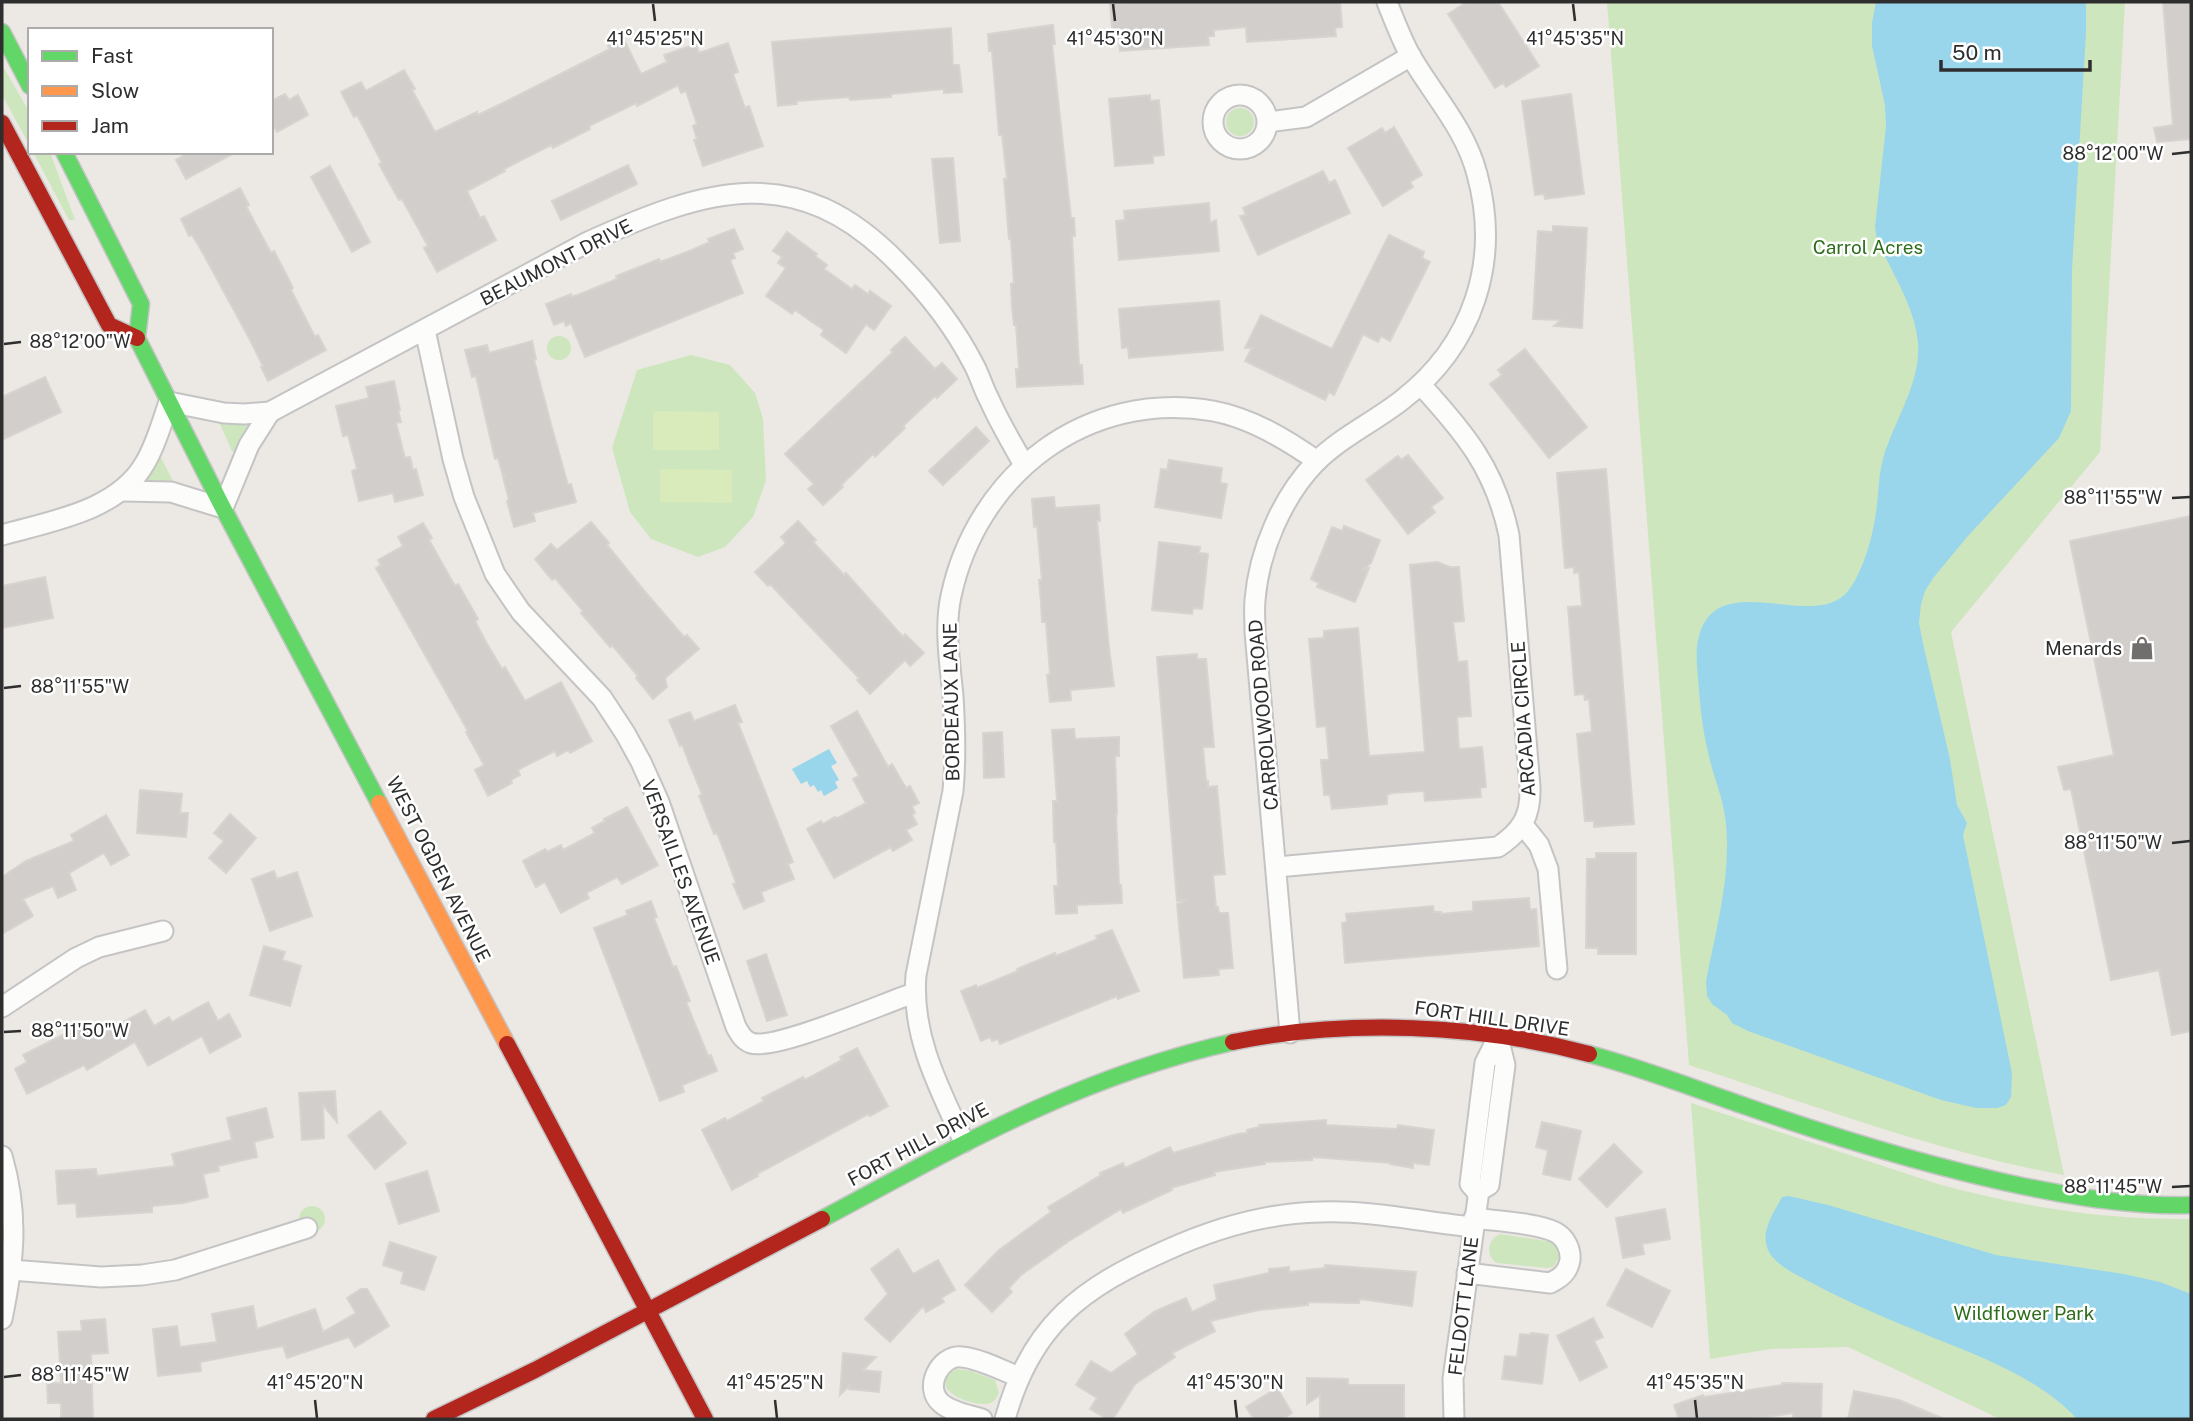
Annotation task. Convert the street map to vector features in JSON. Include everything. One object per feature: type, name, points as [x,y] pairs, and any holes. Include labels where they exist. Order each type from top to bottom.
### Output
[{"type":"street","name":"CARROLWOOD ROAD","points":[[1290,1033],[1255,632],[1254,601],[1260,570],[1270,535],[1301,481],[1317,461],[1421,385],[1450,353],[1473,310],[1480,284],[1485,227],[1477,174],[1467,144],[1411,56],[1387,2]]},
{"type":"street","points":[[2,32],[28,82]]},
{"type":"street","points":[[1268,122],[1306,117],[1411,56]]},
{"type":"street","points":[[2,123],[108,325],[137,338],[141,304],[65,154]]},
{"type":"street","name":"BEAUMONT DRIVE","points":[[169,402],[224,413],[270,412],[588,242],[631,222],[681,205],[717,197],[743,193],[775,193],[806,200],[840,215],[877,241],[908,273],[941,312],[974,365],[989,401],[1024,465]]},
{"type":"street","name":"VERSAILLES AVENUE","points":[[425,330],[453,459],[464,497],[495,574],[521,612],[601,698],[635,752],[659,802],[736,1027],[742,1037],[748,1042],[762,1044],[786,1040],[915,993]]},
{"type":"street","name":"WEST OGDEN AVENUE","points":[[137,338],[223,508],[705,1419]]},
{"type":"street","name":"ARCADIA CIRCLE","points":[[1277,867],[1498,847],[1523,825],[1530,802],[1509,535],[1505,516],[1497,490],[1480,457],[1421,385]]},
{"type":"street","points":[[2,535],[97,506],[123,491],[146,462],[169,402]]},
{"type":"street","name":"BORDEAUX LANE","points":[[964,1142],[932,1072],[920,1036],[915,993],[916,975],[953,791],[956,762],[955,721],[948,624],[956,574],[970,540],[986,510],[1005,484],[1024,465],[1054,443],[1101,420],[1136,411],[1182,408],[1214,411],[1249,422],[1296,446],[1317,461]]},
{"type":"street","name":"BEAUMONT DRIVE","points":[[223,508],[249,445],[270,412]]},
{"type":"street","points":[[123,491],[170,492],[223,508]]},
{"type":"street","points":[[1523,825],[1539,845],[1548,869],[1557,970]]},
{"type":"street","points":[[2,1007],[76,958],[99,947],[163,931]]},
{"type":"street","name":"FORT HILL DRIVE","points":[[434,1419],[483,1397],[649,1311],[964,1142],[1059,1097],[1152,1062],[1232,1042],[1290,1033],[1394,1027],[1455,1030],[1558,1046],[1622,1062],[1753,1109],[1960,1173],[2033,1190],[2081,1197],[2175,1206],[2191,1205]]},
{"type":"street","name":"FELDOTT LANE","points":[[1454,1419],[1453,1379],[1477,1192],[1470,1184],[1485,1063],[1497,1037]]},
{"type":"street","points":[[2,1156],[13,1208],[14,1240],[2,1318]]},
{"type":"street","points":[[1005,1419],[1019,1377],[1033,1352],[1051,1327],[1082,1296],[1118,1272],[1220,1228],[1269,1217],[1336,1211],[1544,1228],[1563,1238],[1569,1250],[1567,1270],[1562,1277],[1550,1283],[1467,1273]]},
{"type":"street","points":[[11,1270],[101,1277],[153,1274],[175,1270],[307,1228]]},
{"type":"street","points":[[982,1419],[940,1403],[934,1393],[934,1385],[936,1373],[942,1365],[952,1357],[962,1357],[1019,1377]]},
{"type":"green space","name":"Carrol Acres","points":[[1607,2],[2125,2],[2100,452],[1951,632],[2064,1175],[1921,1141],[1689,1065]]},
{"type":"green space","points":[[2,65],[28,110],[28,142],[2,95]]},
{"type":"green space","points":[[1240,108],[1250,112],[1254,122],[1250,132],[1240,136],[1230,132],[1226,122],[1230,112]]},
{"type":"green space","points":[[34,154],[51,154],[75,220],[69,220]]},
{"type":"green space","points":[[559,336],[570,343],[571,348],[564,359],[559,360],[548,353],[547,348],[554,337]]},
{"type":"green space","points":[[691,355],[730,365],[755,393],[763,419],[766,480],[753,517],[725,547],[698,557],[651,539],[630,512],[612,448],[637,370]]},
{"type":"green space","points":[[653,411],[719,412],[719,450],[653,450]]},
{"type":"green space","points":[[220,419],[254,420],[237,454],[232,451]]},
{"type":"green space","points":[[159,454],[174,483],[156,481],[133,485]]},
{"type":"green space","points":[[660,469],[732,470],[732,503],[660,502]]},
{"type":"green space","name":"Wildflower Park","points":[[1691,1103],[1969,1192],[2095,1214],[2191,1219],[2191,1419],[2000,1419],[1848,1347],[1771,1349],[1710,1359]]},
{"type":"green space","points":[[312,1206],[321,1210],[325,1219],[321,1228],[312,1232],[303,1228],[299,1219],[303,1210]]},
{"type":"green space","points":[[1500,1234],[1553,1242],[1559,1258],[1553,1267],[1547,1268],[1497,1263],[1493,1260],[1489,1248],[1492,1240]]},
{"type":"green space","points":[[956,1369],[971,1371],[995,1380],[999,1393],[987,1404],[967,1401],[953,1395],[946,1387],[946,1375]]},
{"type":"water","points":[[1876,2],[2086,2],[2072,270],[2071,411],[2059,438],[1967,537],[1934,577],[1925,591],[1919,623],[1950,759],[1957,805],[1967,823],[1963,835],[2012,1073],[2011,1097],[2006,1105],[1997,1108],[1976,1108],[1941,1100],[1748,1031],[1732,1023],[1707,996],[1706,981],[1722,903],[1727,844],[1723,806],[1703,725],[1697,663],[1699,636],[1710,616],[1726,605],[1746,602],[1813,606],[1833,602],[1848,591],[1863,564],[1870,543],[1883,459],[1911,388],[1918,358],[1918,343],[1912,316],[1877,240],[1875,227],[1886,126],[1885,105],[1872,46]]},
{"type":"water","points":[[829,749],[837,763],[831,766],[839,780],[835,782],[838,788],[824,796],[814,785],[810,787],[807,781],[801,784],[792,769]]},
{"type":"water","points":[[1789,1196],[1996,1255],[2124,1274],[2160,1282],[2191,1294],[2191,1419],[2077,1419],[2046,1392],[2010,1371],[1857,1305],[1794,1274],[1773,1257],[1766,1245],[1768,1223],[1782,1197]]},
{"type":"building","points":[[1340,2],[1342,27],[1335,28],[1336,36],[1247,42],[1246,27],[1214,30],[1214,36],[1208,36],[1209,45],[1120,51],[1119,38],[1113,39],[1110,3]]},
{"type":"building","points":[[1467,2],[1498,2],[1539,66],[1506,87],[1503,83],[1495,88],[1448,14]]},
{"type":"building","points":[[2163,2],[2191,2],[2191,139],[2157,142],[2154,128],[2173,125]]},
{"type":"building","points":[[1053,25],[1055,44],[1052,44],[1071,218],[1074,218],[1075,236],[1072,236],[1079,365],[1082,365],[1083,384],[1017,387],[1016,369],[1019,369],[1011,284],[1014,283],[1004,179],[1007,179],[1002,135],[999,135],[992,51],[989,51],[988,34]]},
{"type":"building","points":[[951,28],[953,65],[959,65],[962,92],[944,93],[944,89],[891,94],[891,97],[796,101],[797,104],[778,106],[772,42]]},
{"type":"building","points":[[623,38],[641,74],[667,62],[664,55],[696,44],[699,53],[728,43],[738,72],[733,74],[745,108],[749,106],[763,146],[703,166],[694,140],[697,139],[693,126],[697,124],[686,91],[681,93],[678,85],[589,126],[590,129],[553,148],[551,145],[467,191],[480,218],[484,216],[496,240],[437,272],[424,248],[428,246],[402,199],[399,200],[379,164],[382,163],[364,128],[357,115],[354,117],[341,92],[361,82],[366,91],[404,70],[435,132],[505,102],[610,49],[608,46]]},
{"type":"building","points":[[285,94],[289,100],[298,95],[308,115],[277,132],[273,125],[273,100]]},
{"type":"building","points":[[1571,94],[1584,194],[1545,199],[1544,194],[1535,195],[1522,101]]},
{"type":"building","points":[[1150,95],[1150,101],[1159,100],[1164,155],[1153,156],[1153,163],[1115,166],[1109,99]]},
{"type":"building","points":[[1394,127],[1422,175],[1410,182],[1413,187],[1383,206],[1348,148],[1382,128],[1385,133]]},
{"type":"building","points":[[186,154],[232,154],[186,179],[176,160]]},
{"type":"building","points":[[953,158],[960,241],[940,243],[932,159]]},
{"type":"building","points":[[628,165],[637,184],[561,220],[552,201]]},
{"type":"building","points":[[330,166],[370,242],[352,252],[311,177]]},
{"type":"building","points":[[1323,171],[1329,183],[1335,180],[1350,213],[1258,255],[1240,216],[1246,215],[1243,208]]},
{"type":"building","points":[[240,188],[249,205],[246,206],[271,253],[274,251],[315,337],[318,335],[326,350],[268,381],[249,338],[199,246],[192,235],[189,236],[181,219]]},
{"type":"building","points":[[1209,203],[1210,223],[1216,220],[1219,251],[1119,260],[1116,221],[1125,220],[1124,211]]},
{"type":"building","points":[[1553,226],[1587,228],[1582,328],[1554,326],[1561,320],[1533,319],[1538,231],[1553,232]]},
{"type":"building","points":[[734,229],[743,249],[733,253],[735,258],[730,260],[743,293],[585,357],[571,323],[566,326],[564,321],[554,325],[546,304],[571,294],[572,297],[585,292],[659,259],[660,262],[692,250],[710,242],[708,239]]},
{"type":"building","points":[[787,232],[817,254],[815,256],[827,265],[824,269],[852,289],[855,285],[868,294],[870,291],[891,306],[874,330],[866,324],[846,353],[821,335],[824,330],[795,310],[792,314],[766,296],[786,268],[778,263],[782,257],[773,251]]},
{"type":"building","points":[[1389,235],[1424,252],[1422,258],[1430,262],[1390,341],[1381,336],[1378,342],[1363,334],[1334,395],[1329,392],[1325,400],[1245,361],[1252,348],[1245,348],[1261,315],[1332,349]]},
{"type":"building","points":[[1219,301],[1223,350],[1129,358],[1128,347],[1122,348],[1119,309]]},
{"type":"building","points":[[905,337],[935,369],[942,363],[957,379],[903,426],[905,428],[875,457],[873,454],[823,505],[808,489],[814,484],[785,454],[893,352],[891,350]]},
{"type":"building","points":[[532,341],[534,360],[552,428],[568,485],[571,484],[576,502],[533,513],[535,521],[514,527],[503,477],[506,476],[503,476],[498,458],[495,459],[476,376],[472,377],[465,350],[487,345],[489,353]]},
{"type":"building","points":[[1525,349],[1587,427],[1549,458],[1490,384],[1502,375],[1498,370]]},
{"type":"building","points":[[45,377],[61,412],[2,440],[2,397]]},
{"type":"building","points":[[394,381],[401,422],[396,423],[405,458],[410,457],[413,470],[416,469],[423,495],[395,502],[393,493],[359,501],[352,471],[357,469],[348,435],[343,436],[336,406],[369,398],[366,387]]},
{"type":"building","points":[[976,427],[989,441],[943,485],[929,471]]},
{"type":"building","points":[[1408,455],[1443,498],[1431,507],[1435,512],[1408,534],[1366,480],[1398,456],[1401,460]]},
{"type":"building","points":[[1169,460],[1222,468],[1220,483],[1227,484],[1221,518],[1155,507],[1161,469],[1167,470]]},
{"type":"building","points":[[1606,469],[1634,824],[1594,827],[1594,821],[1585,821],[1577,734],[1592,732],[1589,699],[1585,700],[1584,694],[1575,695],[1568,607],[1582,606],[1579,572],[1574,573],[1574,567],[1565,568],[1557,473]]},
{"type":"building","points":[[1054,497],[1055,508],[1099,505],[1100,521],[1097,521],[1114,686],[1070,690],[1071,700],[1050,702],[1046,622],[1042,622],[1039,580],[1042,580],[1032,499]]},
{"type":"building","name":"Menards","points":[[2191,516],[2191,1031],[2172,1035],[2159,970],[2111,980],[2071,789],[2064,790],[2058,767],[2114,755],[2070,541]]},
{"type":"building","points":[[798,521],[816,540],[813,542],[844,575],[846,573],[903,637],[905,634],[924,653],[910,666],[905,660],[870,694],[857,680],[859,678],[770,584],[768,586],[755,572],[786,543],[781,537]]},
{"type":"building","points":[[591,522],[646,593],[684,637],[687,635],[699,649],[665,678],[667,687],[653,699],[612,645],[610,647],[555,578],[552,580],[535,559],[551,544],[557,550]]},
{"type":"building","points":[[423,523],[432,538],[429,540],[455,586],[458,584],[478,619],[475,621],[486,642],[525,701],[561,682],[592,741],[570,753],[568,750],[557,756],[555,751],[527,765],[518,770],[520,775],[511,780],[512,783],[488,796],[475,770],[484,765],[466,732],[468,731],[376,568],[381,565],[378,560],[403,546],[398,537]]},
{"type":"building","points":[[1344,526],[1380,540],[1371,563],[1364,569],[1369,568],[1355,602],[1317,587],[1319,583],[1311,579],[1332,527],[1342,531]]},
{"type":"building","points":[[1159,542],[1200,547],[1199,553],[1208,554],[1202,609],[1193,608],[1192,614],[1152,610]]},
{"type":"building","points":[[1437,562],[1459,567],[1464,621],[1453,622],[1458,662],[1467,661],[1471,716],[1457,717],[1459,749],[1482,747],[1486,787],[1480,788],[1481,797],[1425,801],[1424,791],[1391,793],[1387,795],[1387,804],[1332,809],[1330,795],[1324,795],[1321,760],[1329,760],[1326,726],[1317,727],[1309,639],[1324,638],[1324,631],[1358,628],[1369,756],[1425,752],[1410,565]]},
{"type":"building","points":[[45,577],[53,618],[2,628],[2,586]]},
{"type":"building","points":[[1197,654],[1197,659],[1206,659],[1214,747],[1203,747],[1206,781],[1208,787],[1217,786],[1225,874],[1213,875],[1216,907],[1219,913],[1228,913],[1233,968],[1218,969],[1219,975],[1184,978],[1177,904],[1187,900],[1177,901],[1157,657]]},
{"type":"building","points":[[735,705],[742,722],[738,723],[793,862],[788,864],[794,879],[761,892],[764,901],[744,909],[717,833],[714,834],[699,796],[702,794],[669,720],[690,712],[694,721]]},
{"type":"building","points":[[857,711],[888,767],[892,764],[906,788],[910,786],[919,803],[912,806],[915,813],[912,815],[917,824],[906,830],[912,840],[893,851],[891,847],[834,878],[807,829],[821,821],[823,824],[835,817],[836,819],[866,803],[853,779],[859,776],[831,726]]},
{"type":"building","points":[[1074,729],[1075,739],[1119,737],[1119,756],[1115,756],[1116,814],[1122,903],[1077,905],[1077,913],[1056,914],[1054,886],[1058,886],[1053,801],[1057,801],[1052,730]]},
{"type":"building","points":[[1002,732],[1004,777],[984,778],[983,733]]},
{"type":"building","points":[[140,790],[182,794],[180,813],[188,813],[186,837],[137,833]]},
{"type":"building","points":[[627,807],[658,865],[622,884],[617,877],[586,893],[589,898],[561,913],[545,882],[536,887],[523,861],[545,849],[547,852],[561,845],[563,850],[595,833],[592,828]]},
{"type":"building","points":[[230,814],[256,838],[226,873],[209,858],[224,841],[214,833]]},
{"type":"building","points":[[106,815],[129,855],[111,865],[104,853],[69,873],[76,890],[58,898],[53,886],[23,899],[33,916],[2,934],[2,877],[26,861],[74,841],[71,835]]},
{"type":"building","points":[[1596,853],[1636,853],[1636,954],[1598,954],[1598,948],[1586,948],[1587,859],[1596,859]]},
{"type":"building","points":[[274,871],[277,879],[297,872],[312,916],[270,931],[252,879]]},
{"type":"building","points":[[1529,898],[1530,910],[1536,909],[1539,946],[1345,963],[1342,923],[1347,922],[1346,914],[1433,906],[1434,912],[1441,914],[1473,911],[1473,902]]},
{"type":"building","points":[[651,901],[657,917],[654,918],[673,967],[676,966],[690,1001],[686,1002],[717,1071],[682,1085],[684,1092],[660,1101],[594,928],[628,915],[626,911]]},
{"type":"building","points":[[1112,930],[1139,991],[1118,999],[1117,996],[1000,1044],[998,1039],[992,1041],[990,1037],[981,1041],[961,991],[976,985],[977,988],[1055,953],[1056,956],[1098,939],[1096,936]]},
{"type":"building","points":[[264,946],[285,952],[282,960],[301,966],[290,1006],[250,995]]},
{"type":"building","points":[[766,954],[787,1015],[767,1021],[747,961]]},
{"type":"building","points":[[208,1002],[218,1021],[229,1014],[241,1036],[210,1053],[202,1036],[148,1066],[135,1042],[87,1070],[84,1065],[27,1094],[15,1069],[27,1062],[23,1055],[86,1023],[95,1038],[145,1010],[154,1026],[169,1017],[172,1022]]},
{"type":"building","points":[[857,1048],[888,1106],[870,1116],[868,1114],[732,1190],[702,1130],[725,1118],[727,1121],[764,1101],[762,1098],[803,1077],[805,1080],[842,1060],[840,1057]]},
{"type":"building","points":[[335,1091],[337,1122],[323,1105],[324,1138],[302,1140],[299,1093]]},
{"type":"building","points":[[266,1108],[273,1137],[254,1142],[257,1157],[218,1166],[219,1171],[203,1174],[208,1197],[152,1206],[152,1212],[77,1217],[76,1203],[58,1204],[56,1171],[96,1169],[97,1176],[175,1166],[172,1154],[232,1140],[227,1118]]},
{"type":"building","points":[[380,1111],[406,1143],[375,1169],[348,1136]]},
{"type":"building","points":[[1326,1120],[1326,1125],[1397,1129],[1398,1125],[1434,1130],[1429,1165],[1413,1163],[1413,1168],[1392,1163],[1312,1157],[1312,1160],[1264,1162],[1265,1164],[1214,1172],[1215,1175],[1171,1188],[1172,1190],[1123,1213],[1121,1209],[1069,1241],[1021,1275],[1009,1288],[1012,1292],[992,1312],[965,1285],[999,1250],[1051,1212],[1048,1207],[1101,1175],[1100,1173],[1123,1163],[1125,1168],[1170,1147],[1173,1153],[1247,1133],[1247,1130],[1259,1125]]},
{"type":"building","points":[[1542,1122],[1581,1131],[1570,1180],[1543,1174],[1548,1150],[1536,1147]]},
{"type":"building","points":[[1614,1144],[1642,1172],[1607,1207],[1579,1179]]},
{"type":"building","points":[[427,1171],[439,1211],[399,1224],[386,1184]]},
{"type":"building","points":[[1665,1209],[1670,1239],[1642,1244],[1644,1254],[1623,1258],[1616,1218]]},
{"type":"building","points":[[390,1242],[436,1257],[424,1290],[401,1283],[404,1272],[383,1265]]},
{"type":"building","points":[[898,1249],[913,1274],[938,1260],[955,1290],[941,1298],[944,1302],[926,1312],[923,1306],[890,1342],[865,1319],[888,1294],[871,1269]]},
{"type":"building","points":[[1325,1265],[1416,1272],[1412,1306],[1360,1299],[1359,1303],[1308,1302],[1308,1305],[1259,1310],[1210,1321],[1215,1331],[1172,1353],[1175,1357],[1135,1384],[1113,1419],[1107,1419],[1090,1409],[1097,1398],[1076,1385],[1091,1361],[1111,1373],[1138,1354],[1125,1334],[1155,1311],[1186,1298],[1192,1312],[1217,1300],[1214,1285],[1269,1273],[1269,1269],[1289,1267],[1289,1272],[1325,1268]]},
{"type":"building","points":[[1626,1269],[1670,1291],[1652,1327],[1607,1305]]},
{"type":"building","points":[[361,1289],[367,1289],[389,1326],[355,1347],[349,1337],[287,1358],[283,1346],[200,1362],[201,1371],[158,1376],[153,1329],[177,1326],[180,1347],[217,1342],[212,1314],[253,1306],[257,1329],[315,1309],[323,1332],[356,1313],[347,1298]]},
{"type":"building","points":[[1593,1318],[1603,1337],[1594,1341],[1607,1367],[1580,1381],[1557,1336]]},
{"type":"building","points":[[105,1319],[108,1353],[91,1354],[93,1419],[61,1419],[61,1403],[48,1403],[47,1383],[61,1383],[58,1332],[82,1331],[81,1321]]},
{"type":"building","points":[[1520,1334],[1548,1335],[1542,1384],[1502,1379],[1505,1356],[1517,1357]]},
{"type":"building","points":[[843,1353],[876,1357],[863,1370],[881,1372],[879,1392],[849,1389],[850,1385],[840,1395]]},
{"type":"building","points":[[1307,1378],[1348,1379],[1348,1385],[1404,1385],[1404,1419],[1320,1419],[1320,1395],[1307,1404]]},
{"type":"building","points":[[1782,1383],[1822,1384],[1821,1419],[1793,1419],[1793,1413],[1753,1419],[1679,1419],[1674,1405],[1703,1395],[1704,1397]]},
{"type":"building","points":[[1277,1388],[1292,1413],[1283,1419],[1254,1419],[1246,1407]]},
{"type":"building","points":[[1854,1391],[1899,1400],[1944,1419],[1848,1419]]},
{"type":"traffic: fast","points":[[2,32],[28,82]]},
{"type":"traffic: fast","points":[[65,154],[141,304],[137,338],[223,508],[379,803]]},
{"type":"traffic: fast","points":[[822,1219],[971,1140],[1072,1094],[1177,1056],[1233,1042]]},
{"type":"traffic: fast","points":[[1589,1054],[1813,1129],[1952,1170],[2085,1197],[2127,1203],[2191,1205]]},
{"type":"traffic: slow","points":[[379,803],[507,1044]]},
{"type":"traffic: jam","points":[[2,123],[109,325],[137,338]]},
{"type":"traffic: jam","points":[[1233,1042],[1321,1030],[1412,1028],[1502,1036],[1589,1054]]},
{"type":"traffic: jam","points":[[507,1044],[705,1419]]},
{"type":"traffic: jam","points":[[434,1419],[535,1370],[822,1219]]},
{"type":"place","name":"Menards","points":[[2142,648]]}]
